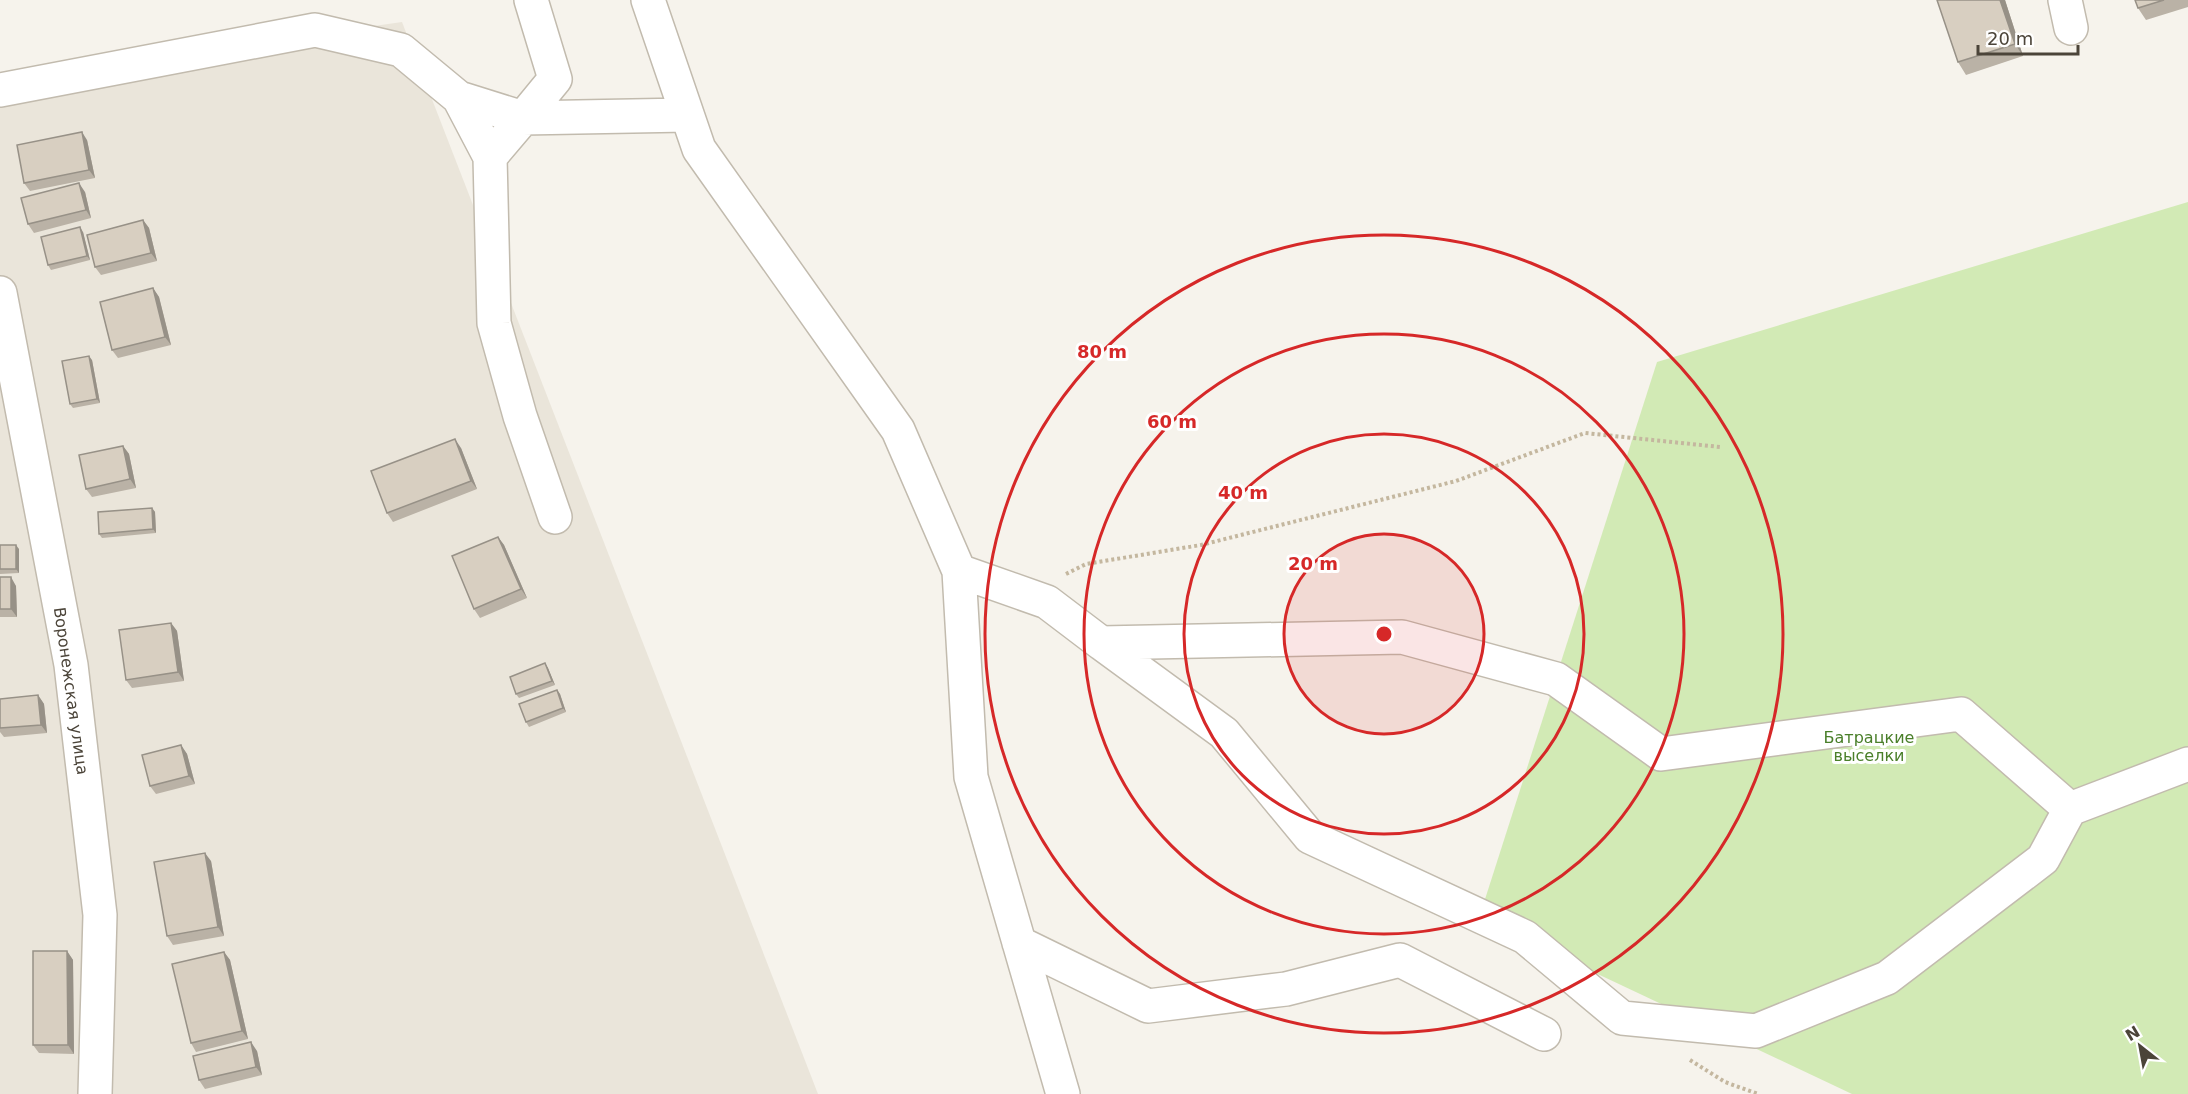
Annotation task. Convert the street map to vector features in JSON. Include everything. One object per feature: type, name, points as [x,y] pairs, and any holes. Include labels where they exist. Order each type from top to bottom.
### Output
[{"type":"street","points":[[490,157],[555,79],[531,0]]},
{"type":"street","points":[[648,0],[699,149],[898,429],[959,572],[970,777],[1063,1094]]},
{"type":"street","points":[[0,90],[315,30],[401,50],[459,98],[523,118],[687,115]]},
{"type":"street","points":[[459,98],[490,157],[494,323],[520,416],[555,517]]},
{"type":"street","name":"Воронежская улица","points":[[0,293],[72,676],[100,915],[95,1094]]},
{"type":"street","points":[[959,572],[1047,602],[1224,733],[1310,837],[1525,937],[1622,1018],[1755,1032],[1887,978],[2043,859],[2070,809],[2188,764]]},
{"type":"street","points":[[1101,643],[1402,637],[1556,679],[1661,754],[1961,714],[2070,809]]},
{"type":"street","points":[[1019,943],[1148,1005],[1287,989],[1400,960],[1544,1034]]},
{"type":"path","points":[[1021,593],[1086,564],[1201,545],[1456,481],[1585,433],[1720,447]]},
{"type":"shaded area","points":[[402,22],[818,1094],[0,1094],[0,80]]},
{"type":"green space","name":"Батрацкие выселки","points":[[2188,202],[2188,1094],[1852,1094],[1479,918],[1657,362]]},
{"type":"building","points":[[1937,0],[2000,0],[2015,44],[1958,62]]},
{"type":"building","points":[[2135,0],[2164,0],[2138,8]]},
{"type":"building","points":[[82,132],[89,170],[24,183],[17,145]]},
{"type":"building","points":[[79,183],[86,210],[28,224],[21,198]]},
{"type":"building","points":[[143,220],[151,253],[95,267],[87,235]]},
{"type":"building","points":[[80,227],[87,256],[48,265],[41,237]]},
{"type":"building","points":[[153,288],[165,337],[112,350],[100,302]]},
{"type":"building","points":[[89,356],[97,399],[70,404],[62,361]]},
{"type":"building","points":[[455,439],[471,481],[387,513],[371,471]]},
{"type":"building","points":[[123,446],[130,479],[86,489],[79,455]]},
{"type":"building","points":[[152,508],[153,529],[99,534],[98,512]]},
{"type":"building","points":[[498,537],[521,589],[474,609],[452,556]]},
{"type":"building","points":[[0,545],[16,545],[16,569],[0,569]]},
{"type":"building","points":[[0,577],[11,577],[11,609],[0,609]]},
{"type":"building","points":[[171,623],[178,672],[126,680],[119,630]]},
{"type":"building","points":[[545,663],[552,681],[516,694],[510,677]]},
{"type":"building","points":[[557,690],[563,708],[526,722],[519,704]]},
{"type":"building","points":[[38,695],[41,725],[0,728],[0,699]]},
{"type":"building","points":[[181,745],[189,776],[150,786],[142,755]]},
{"type":"building","points":[[205,853],[218,927],[167,936],[154,862]]},
{"type":"building","points":[[33,951],[67,951],[68,1045],[33,1045]]},
{"type":"building","points":[[224,952],[242,1031],[191,1043],[172,964]]},
{"type":"building","points":[[251,1042],[256,1067],[199,1080],[193,1056]]}]
